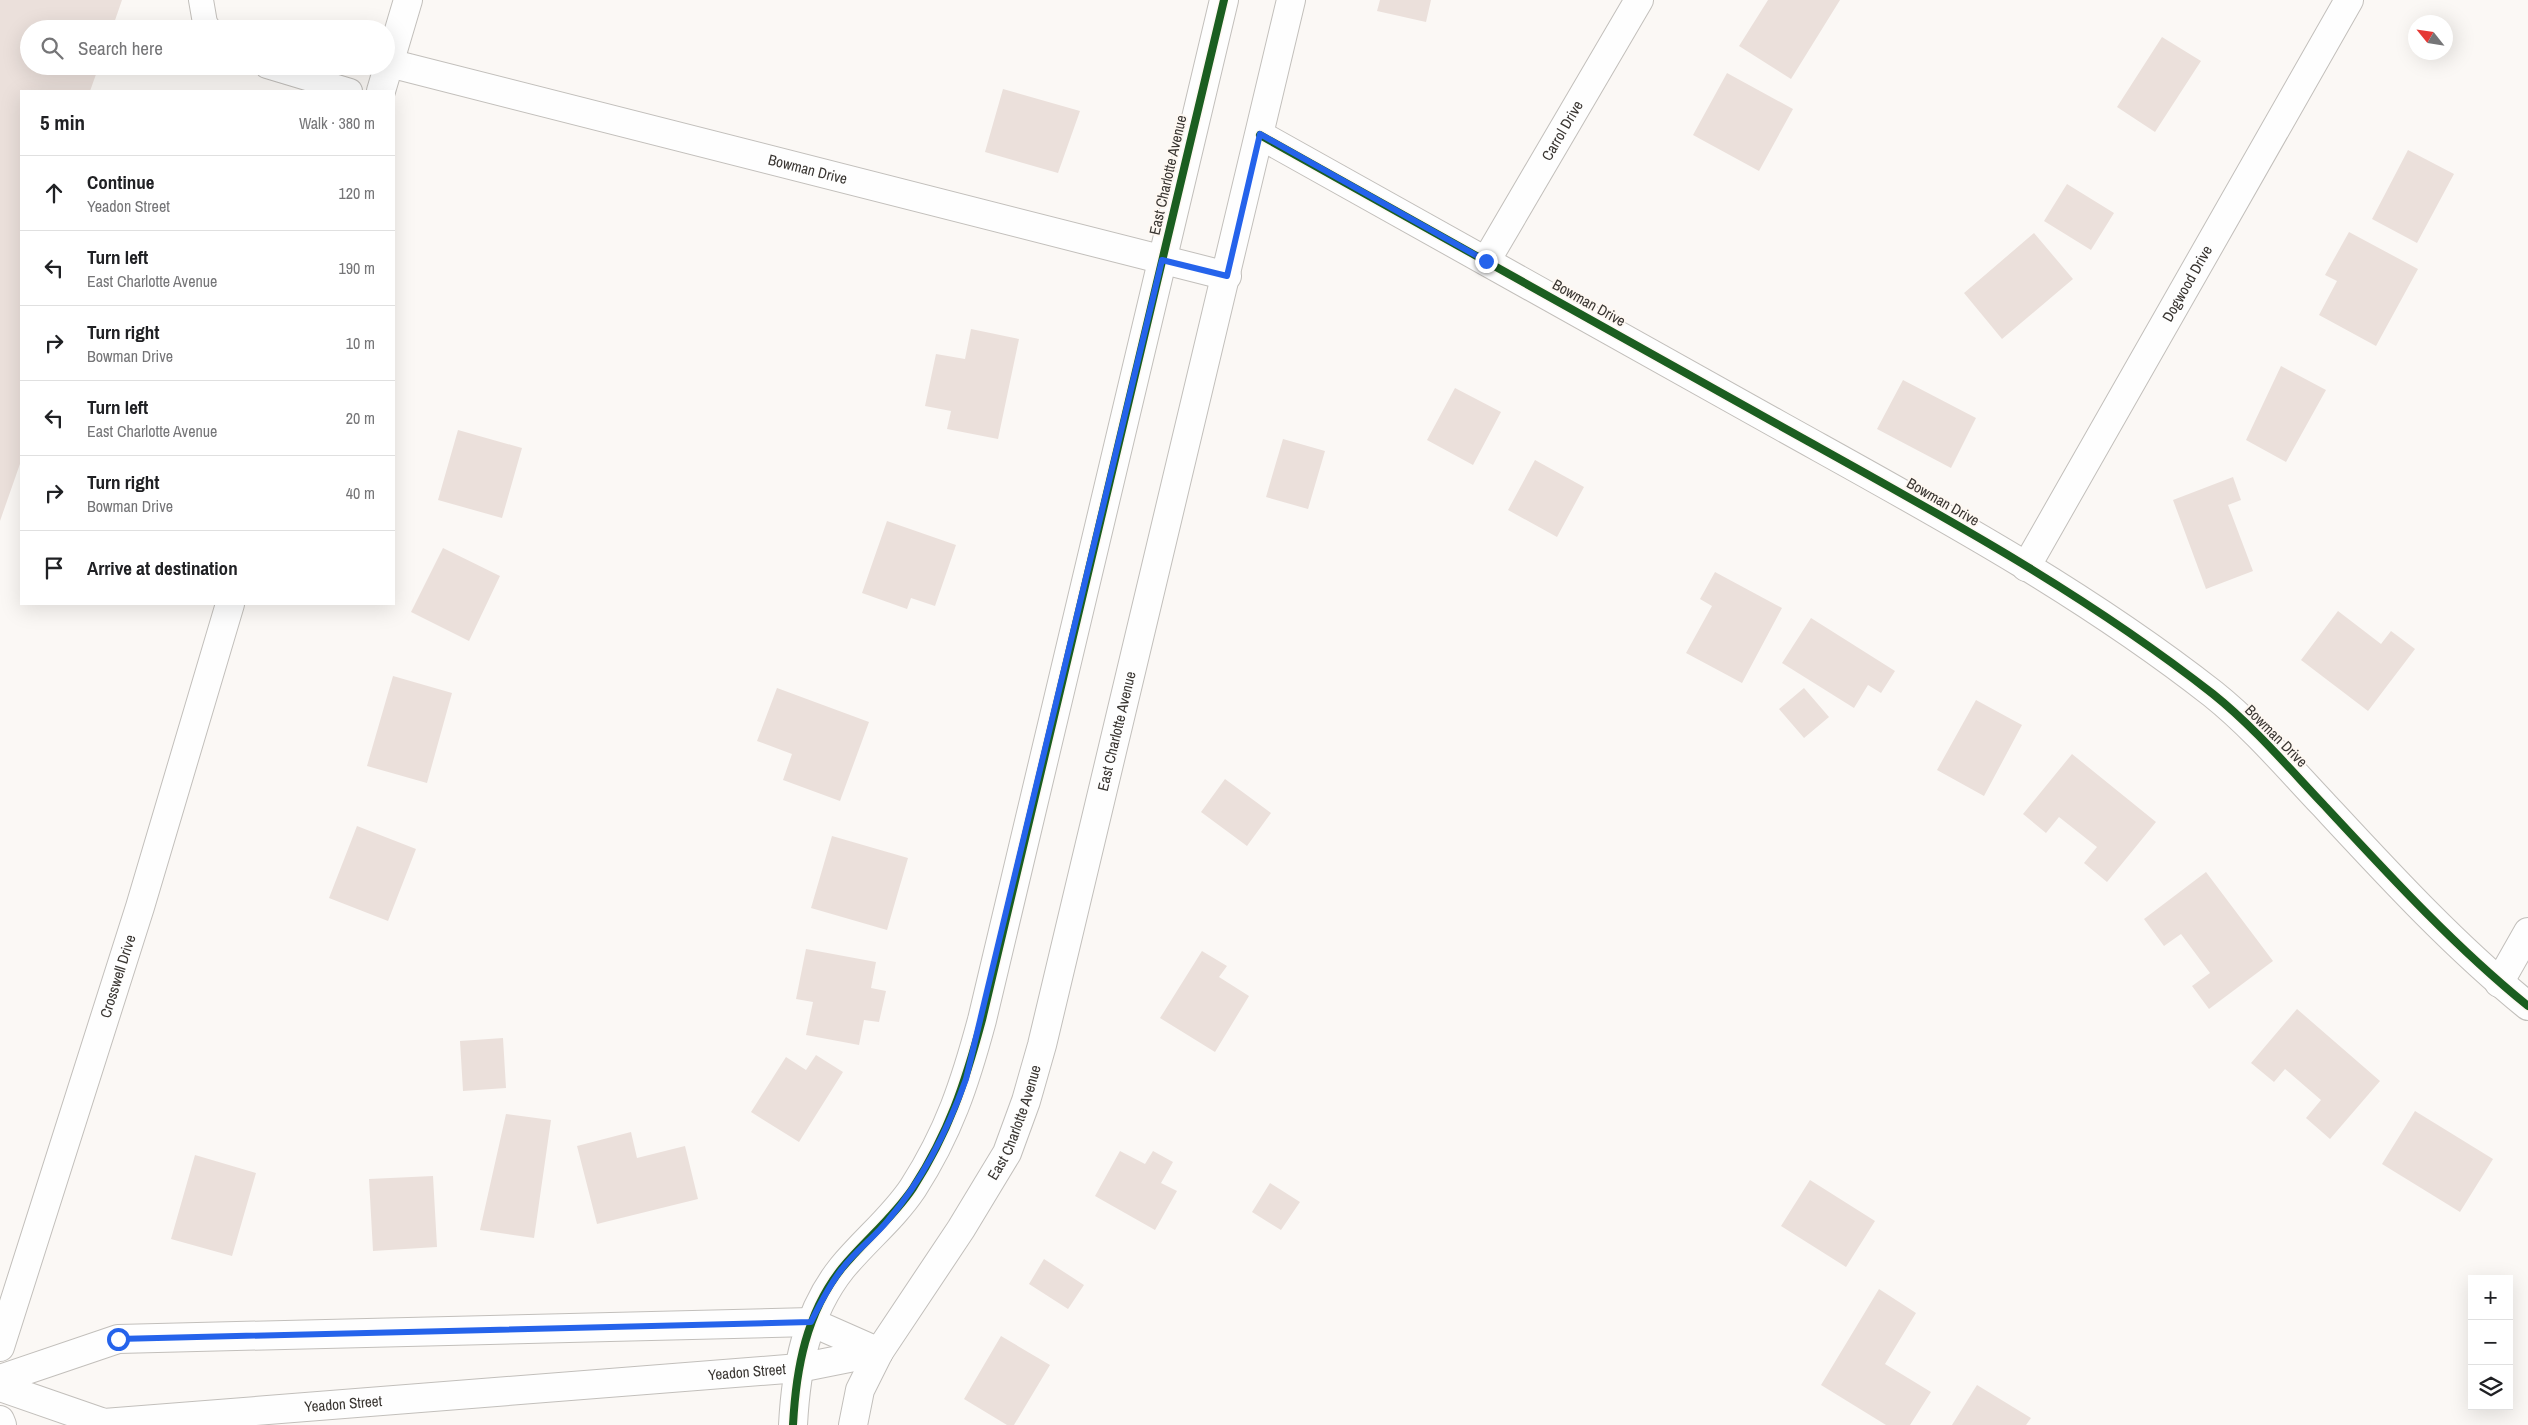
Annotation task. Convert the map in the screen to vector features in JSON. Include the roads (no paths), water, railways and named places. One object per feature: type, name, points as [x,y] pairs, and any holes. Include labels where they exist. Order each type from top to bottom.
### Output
[{"type":"street","points":[[395,46],[408,0]]},
{"type":"street","name":"East Charlotte Avenue","points":[[793,1425],[803,1347],[811,1322],[823,1297],[842,1268],[889,1220],[913,1188],[951,1120],[966,1079],[985,1010],[1224,0]]},
{"type":"street","name":"East Charlotte Avenue","points":[[854,1425],[860,1390],[879,1352],[961,1228],[1007,1153],[1026,1101],[1045,1036],[1291,0]]},
{"type":"street","name":"Carrol Drive","points":[[1486,261],[1638,0]]},
{"type":"street","name":"Dogwood Drive","points":[[2026,567],[2349,0]]},
{"type":"street","name":"Bowman Drive","points":[[395,64],[1227,276]]},
{"type":"street","points":[[381,90],[386,75]]},
{"type":"street","name":"Bowman Drive","points":[[1260,134],[1892,488],[2078,597],[2134,634],[2217,697],[2271,748],[2389,875],[2499,983],[2528,1006]]},
{"type":"street","name":"Crosswell Drive","points":[[0,1347],[140,907],[230,605]]},
{"type":"street","points":[[2499,983],[2528,932]]},
{"type":"street","points":[[0,1379],[118,1339],[811,1322],[879,1352]]},
{"type":"street","name":"Yeadon Street","points":[[0,1387],[104,1423],[800,1368],[879,1352]]},
{"type":"street","points":[[0,1420],[2,1425]]},
{"type":"lane","points":[[201,0],[204,20]]},
{"type":"lane","points":[[297,75],[347,90]]}]
